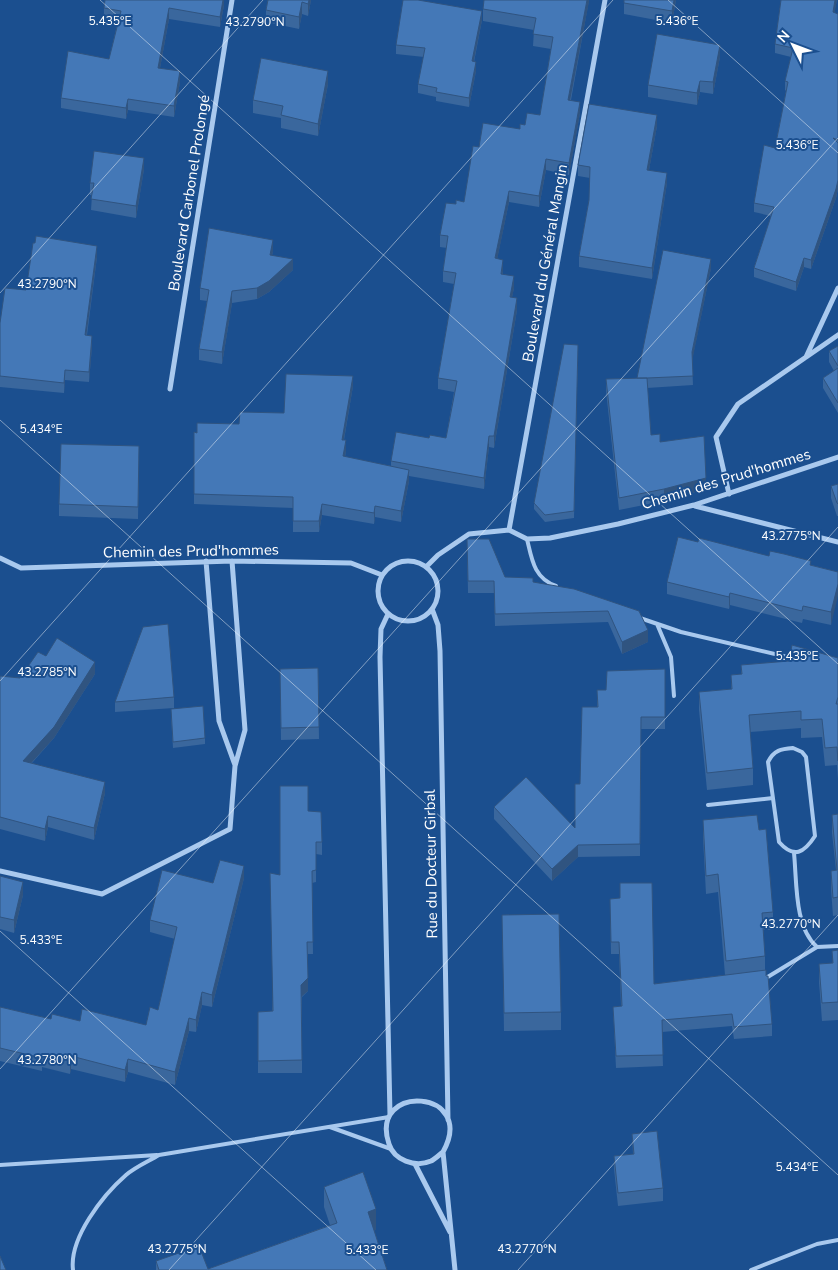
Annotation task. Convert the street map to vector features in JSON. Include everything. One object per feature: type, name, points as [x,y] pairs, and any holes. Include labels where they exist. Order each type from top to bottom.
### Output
[{"type":"street","name":"Boulevard Carbonel Prolongé","points":[[170,389],[232,0]]},
{"type":"street","name":"Boulevard du Général Mangin","points":[[509,530],[605,0]]},
{"type":"street","points":[[806,357],[838,288]]},
{"type":"street","points":[[729,494],[716,437],[738,404],[838,335]]},
{"type":"street","name":"Chemin des Prud'hommes","points":[[509,530],[527,539],[550,538],[608,526],[694,505],[838,458]]},
{"type":"street","points":[[694,505],[838,542]]},
{"type":"street","points":[[432,609],[419,619],[403,621],[388,614],[378,596],[382,576],[389,568],[398,563],[418,562],[426,567],[444,550],[469,534],[509,530]]},
{"type":"street","name":"Chemin des Prud'hommes","points":[[0,558],[21,568],[232,561],[351,563],[382,576]]},
{"type":"street","points":[[0,871],[102,894],[230,829],[235,766],[245,730],[232,561]]},
{"type":"street","points":[[206,562],[219,722],[235,766]]},
{"type":"street","name":"Rue du Docteur Girbal","points":[[426,567],[433,574],[438,592],[432,609],[438,625],[440,651],[448,1120],[451,1131],[449,1142],[443,1152],[455,1270]]},
{"type":"street","points":[[388,614],[381,629],[380,657],[390,1116],[385,1133],[391,1150],[401,1159],[415,1164],[430,1162],[443,1152]]},
{"type":"street","points":[[390,1116],[403,1102],[421,1099],[437,1105],[448,1120]]},
{"type":"street","name":"Rue du Docteur Girbal","points":[[415,1164],[427,1191],[451,1235]]},
{"type":"lane","points":[[527,539],[533,564],[540,578],[560,588]]},
{"type":"lane","points":[[630,614],[682,632],[799,660]]},
{"type":"lane","points":[[657,624],[671,658],[674,696]]},
{"type":"lane","points":[[794,748],[802,752],[806,757],[815,836],[806,849],[794,853],[786,850],[779,842],[768,762],[772,754],[780,750],[794,748]]},
{"type":"lane","points":[[708,806],[773,798]]},
{"type":"lane","points":[[794,853],[801,917],[810,941],[817,947]]},
{"type":"lane","points":[[758,979],[767,978],[817,947],[838,946]]},
{"type":"lane","points":[[0,1165],[159,1155],[390,1116]]},
{"type":"lane","points":[[328,1127],[391,1150]]},
{"type":"lane","points":[[72,1270],[79,1239],[92,1213],[127,1174],[159,1155]]},
{"type":"lane","points":[[752,1270],[817,1244],[838,1240]]},
{"type":"building","points":[[105,0],[223,0],[220,17],[169,8],[158,68],[180,71],[174,106],[128,99],[126,108],[61,98],[68,51],[109,59],[121,11],[104,8]]},
{"type":"building","points":[[268,0],[309,0],[308,4],[302,2],[299,17],[266,10]]},
{"type":"building","points":[[403,0],[418,0],[482,11],[472,61],[476,62],[469,98],[436,92],[437,88],[418,84],[425,48],[396,45]]},
{"type":"building","points":[[484,0],[587,0],[568,100],[580,102],[569,163],[546,159],[539,196],[509,191],[495,258],[503,260],[501,274],[514,276],[510,297],[517,298],[494,436],[489,436],[484,478],[391,461],[396,432],[429,438],[430,435],[446,438],[457,381],[438,378],[456,273],[443,271],[448,236],[440,235],[446,203],[456,204],[456,200],[464,202],[473,146],[479,147],[483,123],[520,129],[520,124],[525,125],[527,113],[540,115],[553,37],[533,34],[536,18],[483,9]]},
{"type":"building","points":[[624,0],[674,0],[672,11],[624,3]]},
{"type":"building","points":[[781,0],[835,0],[833,12],[838,14],[838,140],[833,138],[838,143],[838,180],[811,260],[804,258],[796,282],[754,268],[774,207],[754,203],[764,145],[775,148],[788,82],[785,81],[793,48],[775,44]]},
{"type":"building","points":[[657,34],[720,45],[713,82],[700,81],[697,93],[648,85]]},
{"type":"building","points":[[261,58],[328,71],[318,124],[281,115],[283,106],[253,100]]},
{"type":"building","points":[[589,104],[657,115],[647,170],[667,173],[652,268],[579,256],[589,200],[590,167],[578,165]]},
{"type":"building","points":[[94,151],[144,158],[136,206],[91,199],[94,183],[90,183]]},
{"type":"building","points":[[209,228],[273,240],[270,255],[293,259],[269,281],[257,288],[232,291],[222,352],[199,349],[209,290],[200,288]]},
{"type":"building","points":[[36,236],[97,246],[85,335],[92,336],[89,372],[65,370],[64,383],[0,376],[0,323],[5,288],[26,290],[33,243],[35,243]]},
{"type":"building","points":[[663,250],[711,259],[692,352],[693,376],[637,378]]},
{"type":"building","points":[[564,344],[578,345],[574,511],[545,515],[534,503]]},
{"type":"building","points":[[838,346],[838,366],[829,351]]},
{"type":"building","points":[[838,368],[838,403],[823,378]]},
{"type":"building","points":[[286,374],[353,376],[342,440],[346,440],[343,456],[409,470],[401,511],[375,506],[374,513],[322,504],[319,521],[293,521],[293,497],[194,494],[194,432],[197,433],[197,423],[239,424],[240,412],[284,413]]},
{"type":"building","points":[[647,378],[651,435],[660,434],[660,442],[704,436],[706,478],[619,498],[606,379]]},
{"type":"building","points":[[61,444],[139,446],[138,507],[59,504]]},
{"type":"building","points":[[838,484],[838,504],[831,486]]},
{"type":"building","points":[[678,537],[698,542],[699,538],[769,556],[770,551],[784,554],[811,561],[810,565],[838,572],[838,584],[831,612],[803,606],[802,611],[730,593],[729,597],[667,582]]},
{"type":"building","points":[[467,539],[489,539],[505,577],[533,578],[533,582],[574,589],[639,611],[648,630],[622,642],[608,611],[495,614],[494,581],[468,581]]},
{"type":"building","points":[[168,624],[174,697],[115,702],[143,627]]},
{"type":"building","points":[[57,638],[95,662],[54,727],[23,761],[105,782],[94,828],[48,816],[45,829],[0,817],[0,676],[20,678],[38,652],[46,656]]},
{"type":"building","points":[[792,645],[838,658],[838,697],[836,704],[838,704],[838,761],[837,747],[825,748],[822,719],[801,720],[801,711],[749,715],[753,768],[707,773],[699,692],[732,689],[731,675],[742,674],[741,665],[789,661]]},
{"type":"building","points":[[318,668],[319,727],[281,728],[280,669]]},
{"type":"building","points":[[665,669],[665,717],[641,717],[640,844],[578,845],[552,869],[494,807],[526,777],[575,828],[575,784],[580,784],[582,707],[598,707],[597,690],[606,690],[607,671]]},
{"type":"building","points":[[203,706],[205,738],[173,742],[171,709]]},
{"type":"building","points":[[280,786],[308,786],[308,811],[321,812],[322,842],[316,842],[316,870],[312,871],[313,942],[307,942],[308,978],[301,985],[302,1060],[258,1061],[258,1012],[273,1011],[270,873],[280,875]]},
{"type":"building","points":[[838,814],[838,897],[833,898],[831,871],[837,870],[832,815]]},
{"type":"building","points":[[757,815],[759,830],[766,829],[773,912],[762,913],[765,956],[726,961],[718,874],[706,876],[703,820]]},
{"type":"building","points":[[220,860],[244,866],[212,995],[202,992],[196,1020],[189,1018],[175,1072],[128,1059],[125,1070],[71,1056],[70,1061],[42,1054],[42,1058],[0,1048],[0,1007],[51,1019],[52,1014],[80,1021],[82,1009],[146,1025],[150,1007],[158,1010],[177,927],[150,920],[162,870],[213,883]]},
{"type":"building","points":[[0,876],[23,882],[14,920],[0,917]]},
{"type":"building","points":[[620,883],[652,883],[654,984],[766,970],[772,1024],[734,1027],[732,1014],[662,1020],[663,1055],[616,1056],[613,1007],[622,1006],[619,942],[611,942],[610,899],[620,898]]},
{"type":"building","points":[[559,914],[561,1012],[504,1013],[502,915]]},
{"type":"building","points":[[838,950],[838,1002],[822,1003],[819,964],[833,963],[832,951]]},
{"type":"building","points":[[657,1131],[663,1188],[618,1193],[614,1156],[634,1154],[632,1134]]},
{"type":"building","points":[[363,1172],[376,1209],[368,1212],[387,1270],[159,1270],[156,1261],[199,1246],[208,1269],[337,1223],[324,1187]]},
{"type":"building","points":[[0,1256],[6,1270],[0,1270]]}]
